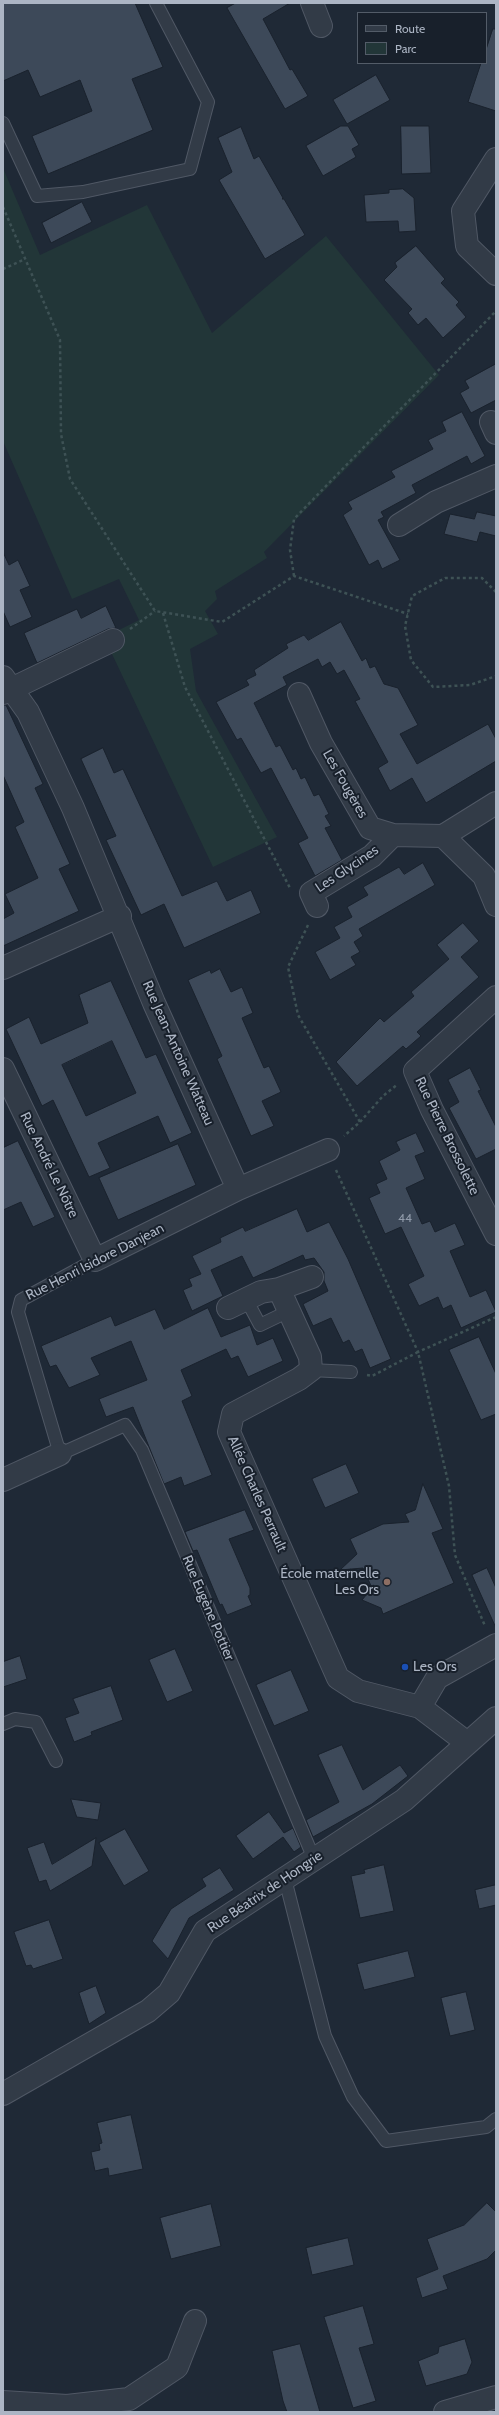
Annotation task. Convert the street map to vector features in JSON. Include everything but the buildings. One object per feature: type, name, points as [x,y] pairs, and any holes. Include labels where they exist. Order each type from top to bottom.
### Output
[{"type":"street","points":[[312,3],[320,26]]},
{"type":"street","points":[[496,159],[463,212],[467,246],[496,274]]},
{"type":"street","points":[[399,525],[436,502],[496,476]]},
{"type":"street","name":"Rue Jean-Antoine Watteau","points":[[113,640],[6,686],[31,719],[73,808],[120,916],[154,1003],[238,1189]]},
{"type":"street","name":"Les Fougères","points":[[299,694],[321,743],[370,828],[393,835],[443,836]]},
{"type":"street","points":[[496,803],[443,836],[484,876],[496,905]]},
{"type":"street","name":"Les Glycines","points":[[310,916],[311,893],[372,856],[393,835]]},
{"type":"street","points":[[3,968],[120,916]]},
{"type":"street","name":"Rue Pierre Brossolette","points":[[496,997],[415,1071],[432,1110],[496,1234]]},
{"type":"street","name":"Rue André Le Nôtre","points":[[3,1069],[94,1260]]},
{"type":"street","name":"Rue Henri Isidore Danjean","points":[[94,1260],[238,1189],[328,1150]]},
{"type":"street","points":[[237,1304],[261,1292],[279,1289],[312,1277]]},
{"type":"street","points":[[279,1289],[310,1357],[311,1370]]},
{"type":"street","name":"Allée Charles Perrault","points":[[311,1370],[299,1379],[233,1414],[229,1432],[338,1678],[358,1691],[420,1707],[466,1742]]},
{"type":"street","points":[[3,1480],[60,1454]]},
{"type":"street","points":[[420,1707],[437,1678],[495,1646]]},
{"type":"street","name":"Rue Béatrix de Hongrie","points":[[3,2094],[148,2011],[169,1993],[204,1931],[404,1800],[466,1742],[496,1718]]},
{"type":"street","points":[[3,2402],[66,2406],[129,2399],[177,2367],[195,2321]]},
{"type":"street","points":[[445,2412],[496,2396]]},
{"type":"lane","points":[[3,123],[36,196],[83,192],[190,169],[208,102],[156,3]]},
{"type":"lane","name":"Rue Henri Isidore Danjean","points":[[60,1454],[18,1312],[21,1300],[94,1260]]},
{"type":"lane","points":[[237,1304],[260,1325],[289,1311]]},
{"type":"lane","points":[[311,1370],[351,1372]]},
{"type":"lane","name":"Rue Eugène Pottier","points":[[60,1454],[125,1425],[142,1450],[314,1859]]},
{"type":"lane","points":[[3,1724],[16,1719],[36,1722],[56,1762]]},
{"type":"lane","points":[[285,1879],[325,2036],[353,2097],[386,2142],[486,2127],[496,2119]]},
{"type":"path","points":[[3,207],[60,340],[61,434],[70,479],[155,611],[222,622],[294,576]]},
{"type":"path","points":[[3,269],[25,259]]},
{"type":"path","points":[[294,576],[290,550],[294,519],[496,311]]},
{"type":"path","points":[[294,576],[408,614]]},
{"type":"path","points":[[496,592],[482,578],[445,578],[412,596],[405,626],[411,660],[433,687],[470,686],[496,676]]},
{"type":"path","points":[[113,640],[155,611]]},
{"type":"path","points":[[164,613],[185,687],[290,889]]},
{"type":"path","points":[[310,916],[288,967],[298,1015],[360,1122]]},
{"type":"path","points":[[415,1071],[383,1096],[360,1122],[328,1150],[418,1352],[449,1486],[454,1554],[495,1646]]},
{"type":"path","points":[[351,1372],[372,1376],[418,1352],[496,1317]]},
{"type":"green space","points":[[3,168],[40,255],[147,205],[212,333],[326,236],[439,375],[264,552],[267,558],[215,591],[217,599],[205,611],[218,634],[190,649],[196,691],[277,837],[213,867],[112,654],[119,630],[139,620],[119,579],[72,599],[3,441]]},
{"type":"place","name":"École maternelle Les Ors","points":[[387,1582]]},
{"type":"place","name":"Les Ors","points":[[405,1667]]}]
